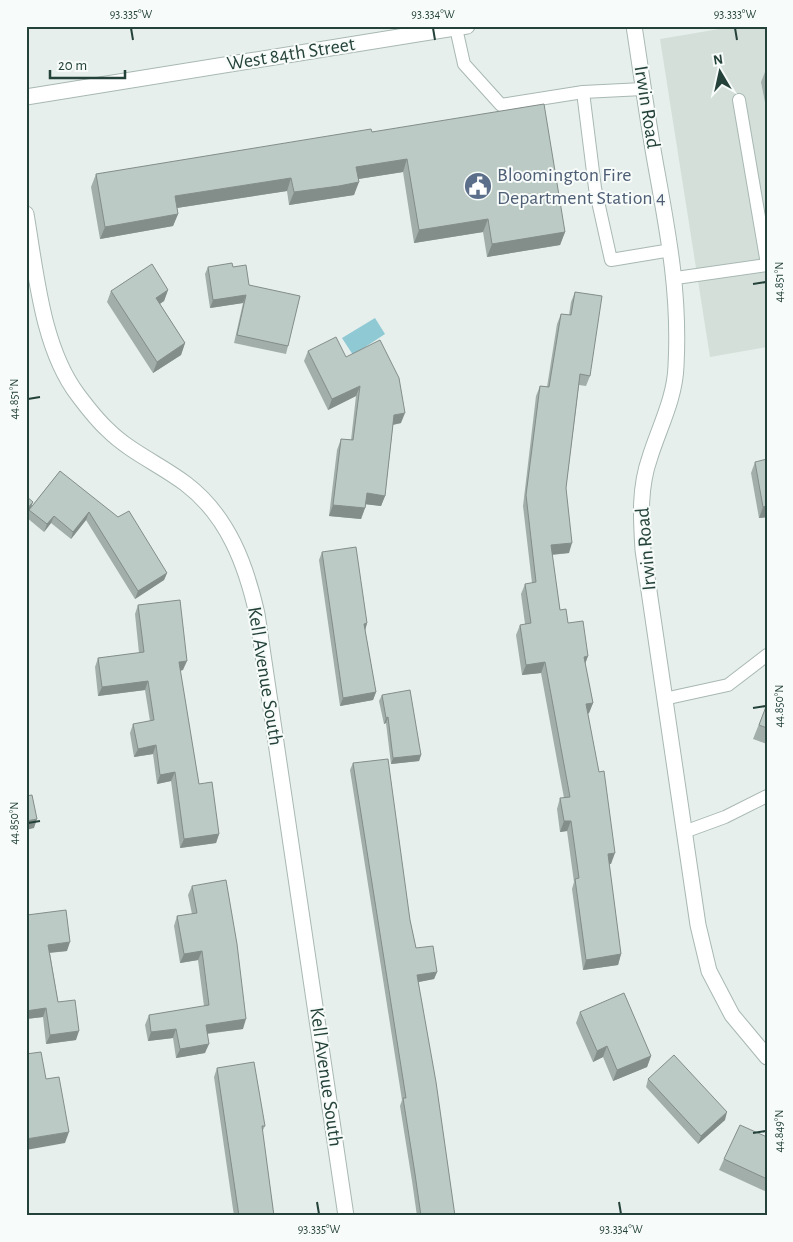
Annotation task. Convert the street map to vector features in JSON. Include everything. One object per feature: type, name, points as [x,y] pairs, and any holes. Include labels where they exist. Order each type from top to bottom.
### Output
[{"type":"street","name":"Irwin Road","points":[[634,26],[676,278],[678,324],[676,370],[665,415],[649,458],[640,503],[643,550],[698,925],[710,971],[732,1015],[767,1057]]},
{"type":"street","name":"West 84th Street","points":[[26,97],[392,32],[461,27]]},
{"type":"street","name":"Kell Avenue South","points":[[26,214],[41,302],[54,350],[77,394],[108,431],[187,484],[210,508],[234,540],[248,577],[257,614],[346,1216]]},
{"type":"lane","points":[[461,27],[464,64],[501,105],[583,92],[643,89]]},
{"type":"lane","points":[[583,92],[595,188],[611,260],[671,250]]},
{"type":"lane","points":[[676,278],[767,265],[739,100]]},
{"type":"lane","points":[[664,698],[728,685],[767,655]]},
{"type":"lane","points":[[684,832],[725,818],[767,796]]},
{"type":"shaded area","points":[[737,26],[767,26],[767,347],[710,357],[660,39]]},
{"type":"water","points":[[375,318],[385,334],[353,355],[342,338]]},
{"type":"building","points":[[544,104],[565,232],[492,244],[488,219],[419,230],[407,159],[356,167],[359,182],[339,186],[294,192],[291,178],[175,196],[178,214],[105,227],[96,174],[371,129],[372,132]]},
{"type":"building","points":[[232,263],[233,267],[246,265],[249,285],[300,296],[288,346],[237,335],[246,295],[213,300],[208,267]]},
{"type":"building","points":[[152,264],[168,290],[156,298],[185,343],[157,362],[111,291]]},
{"type":"building","points":[[575,292],[602,296],[590,376],[580,374],[566,488],[572,543],[551,545],[560,610],[566,609],[568,623],[583,621],[588,656],[584,657],[593,703],[586,704],[599,772],[604,771],[615,853],[608,854],[621,954],[586,960],[575,879],[579,878],[571,821],[564,821],[560,798],[570,797],[545,662],[526,665],[520,625],[531,623],[525,584],[536,582],[526,495],[540,386],[549,387],[561,314],[571,315]]},
{"type":"building","points":[[336,337],[346,357],[380,340],[399,378],[405,413],[394,415],[385,496],[367,493],[365,508],[333,505],[341,439],[353,440],[360,386],[332,399],[308,351]]},
{"type":"building","points":[[767,459],[767,506],[763,507],[755,462]]},
{"type":"building","points":[[60,471],[118,517],[129,511],[167,573],[138,591],[89,512],[73,532],[54,516],[47,524],[29,510]]},
{"type":"building","points":[[26,496],[33,502],[26,510]]},
{"type":"building","points":[[356,547],[367,623],[364,624],[376,692],[343,698],[322,552]]},
{"type":"building","points":[[180,600],[187,661],[179,662],[199,784],[212,782],[219,834],[184,839],[175,772],[160,775],[156,745],[138,749],[133,724],[154,720],[148,681],[102,687],[98,658],[144,652],[138,605]]},
{"type":"building","points":[[410,690],[421,755],[393,758],[388,717],[386,718],[382,695]]},
{"type":"building","points":[[767,704],[767,728],[759,725]]},
{"type":"building","points":[[388,759],[410,920],[416,948],[433,946],[437,972],[417,975],[436,1082],[455,1216],[421,1216],[403,1098],[406,1098],[353,763]]},
{"type":"building","points":[[32,795],[37,819],[26,821],[26,796]]},
{"type":"building","points":[[226,880],[237,944],[246,1019],[206,1025],[209,1044],[180,1049],[176,1029],[151,1032],[149,1015],[209,1005],[202,951],[184,954],[177,916],[197,913],[192,886]]},
{"type":"building","points":[[66,910],[70,942],[48,945],[58,1002],[75,1000],[79,1031],[50,1035],[46,1008],[26,1011],[26,911],[27,915]]},
{"type":"building","points":[[624,993],[651,1056],[617,1070],[607,1046],[597,1051],[580,1012]]},
{"type":"building","points":[[41,1052],[46,1079],[59,1077],[69,1132],[26,1139],[26,1054]]},
{"type":"building","points":[[674,1055],[727,1112],[701,1136],[648,1079]]},
{"type":"building","points":[[254,1062],[265,1126],[262,1126],[274,1216],[239,1216],[217,1068]]},
{"type":"building","points":[[740,1125],[767,1137],[767,1179],[724,1159]]},
{"type":"place","name":"Bloomington Fire Department Station 4","points":[[478,186]]}]
